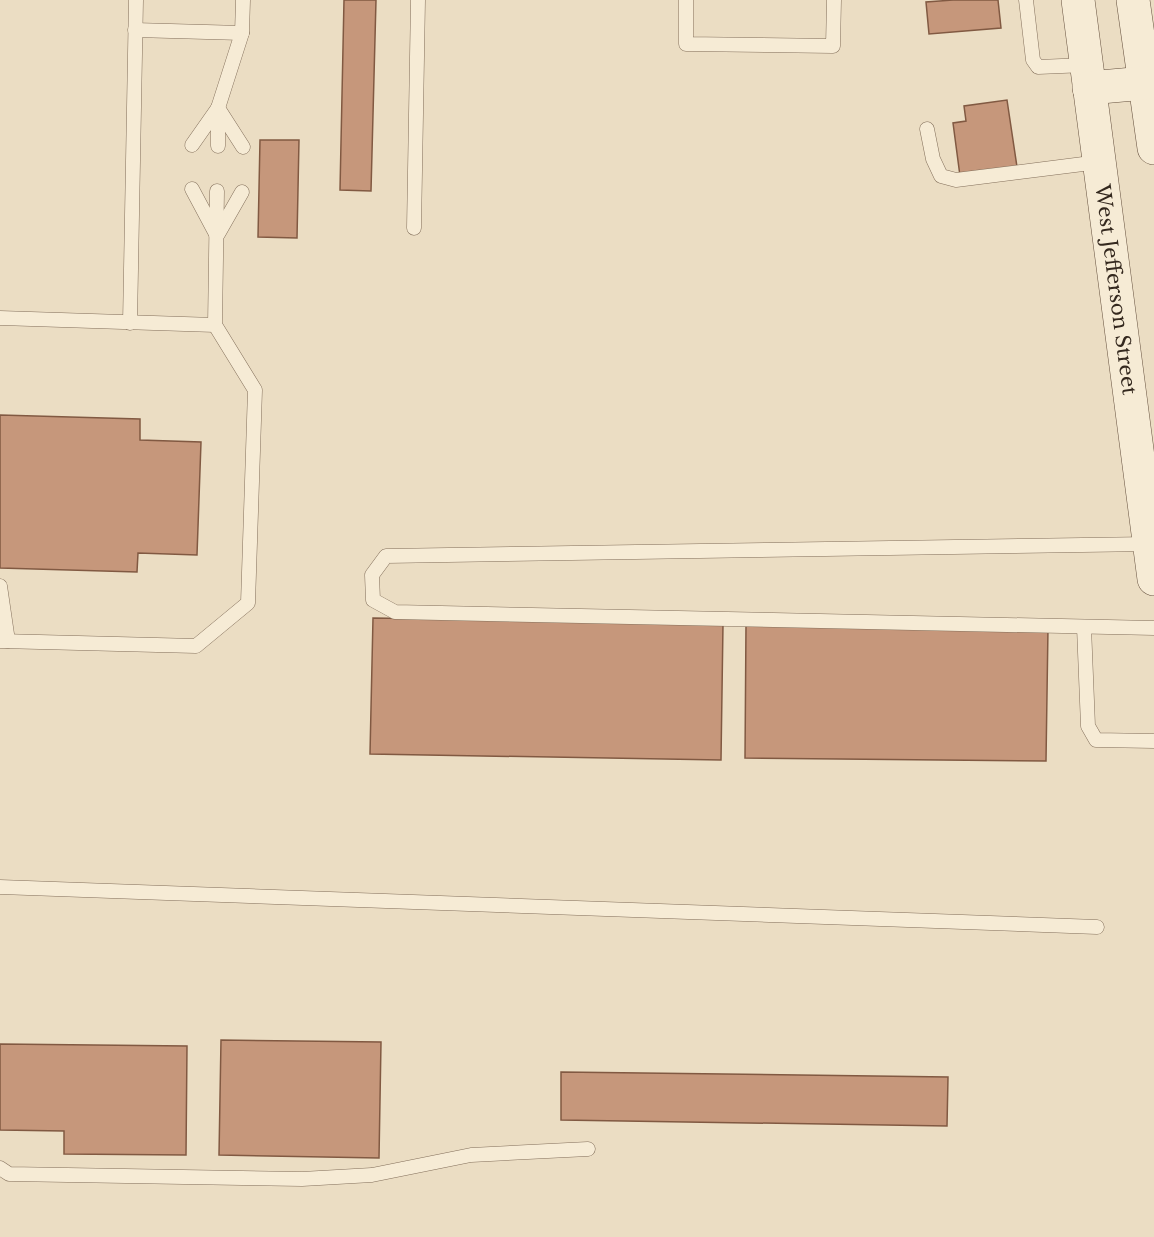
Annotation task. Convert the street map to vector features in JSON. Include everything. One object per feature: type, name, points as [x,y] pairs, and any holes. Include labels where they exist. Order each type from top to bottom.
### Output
[{"type":"main road","name":"West Jefferson Street","points":[[1078,0],[1099,162],[1148,486],[1154,579]]},
{"type":"main road","points":[[1142,18],[1145,83],[1154,148]]},
{"type":"main road","points":[[1088,76],[1145,83]]},
{"type":"lane","points":[[130,323],[136,0]]},
{"type":"lane","points":[[192,145],[218,108],[242,33],[243,0]]},
{"type":"lane","points":[[414,228],[418,0]]},
{"type":"lane","points":[[686,0],[687,44],[833,46],[834,0]]},
{"type":"lane","points":[[1026,0],[1033,60],[1038,67],[1088,76]]},
{"type":"lane","points":[[135,30],[242,33]]},
{"type":"lane","points":[[218,108],[218,146]]},
{"type":"lane","points":[[218,108],[243,147]]},
{"type":"lane","points":[[927,129],[933,159],[941,176],[956,180],[1099,162]]},
{"type":"lane","points":[[192,189],[217,236]]},
{"type":"lane","points":[[0,586],[4,641],[196,646],[248,603],[255,390],[215,325],[217,191]]},
{"type":"lane","points":[[217,236],[242,192]]},
{"type":"lane","points":[[0,318],[215,325]]},
{"type":"lane","points":[[1151,543],[386,556],[372,575],[373,600],[395,612],[1154,628]]},
{"type":"lane","points":[[1084,627],[1088,726],[1096,740],[1154,741]]},
{"type":"lane","points":[[0,887],[1097,927]]},
{"type":"lane","points":[[0,1168],[9,1174],[302,1179],[372,1175],[471,1155],[588,1149]]},
{"type":"building","points":[[344,0],[376,0],[371,191],[340,190]]},
{"type":"building","points":[[998,0],[1001,28],[929,34],[926,2]]},
{"type":"building","points":[[1007,100],[1017,167],[960,176],[953,123],[966,121],[964,106]]},
{"type":"building","points":[[260,140],[299,140],[297,238],[258,237]]},
{"type":"building","points":[[0,415],[140,419],[140,440],[201,442],[197,555],[138,553],[137,572],[0,568]]},
{"type":"building","points":[[373,618],[723,624],[721,760],[370,754]]},
{"type":"building","points":[[746,625],[1048,628],[1046,761],[745,758]]},
{"type":"building","points":[[221,1040],[381,1042],[379,1158],[219,1155]]},
{"type":"building","points":[[0,1044],[187,1046],[186,1155],[64,1154],[64,1131],[0,1130]]},
{"type":"building","points":[[561,1072],[948,1077],[947,1126],[561,1120]]}]
